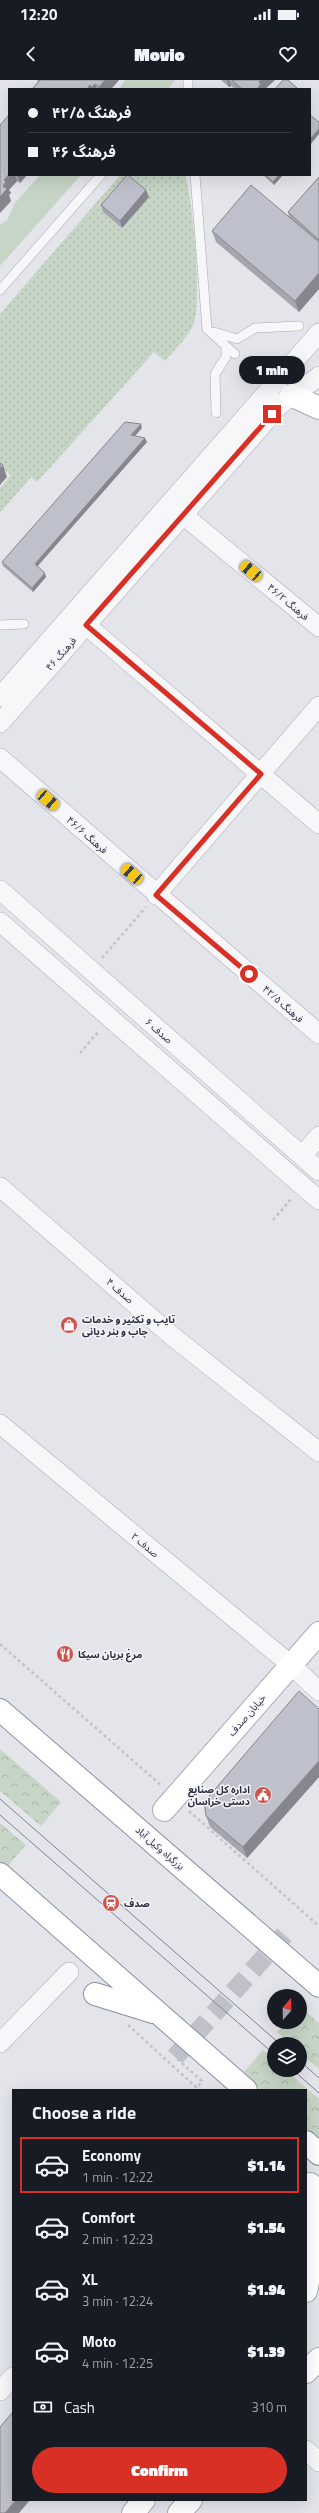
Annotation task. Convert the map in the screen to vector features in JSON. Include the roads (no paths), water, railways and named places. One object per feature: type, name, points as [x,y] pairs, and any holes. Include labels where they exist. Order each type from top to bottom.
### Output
[{"type":"main road","points":[[291,395],[319,408]]},
{"type":"main road","name":"خیابان صدف","points":[[169,1804],[319,1633]]},
{"type":"main road","name":"بزرگراه وکیل آباد","points":[[0,1710],[319,1986]]},
{"type":"main road","points":[[0,1874],[245,2089]]},
{"type":"main road","points":[[95,1994],[159,2013]]},
{"type":"main road","points":[[307,2143],[319,2154]]},
{"type":"main road","points":[[307,2287],[315,2248],[315,2188]]},
{"type":"main road","points":[[307,2292],[319,2288]]},
{"type":"main road","points":[[307,2371],[319,2358]]},
{"type":"main road","points":[[133,2513],[143,2501]]},
{"type":"main road","points":[[179,2513],[190,2501]]},
{"type":"street","name":"فرهنگ ۴۶","points":[[0,697],[316,342]]},
{"type":"street","name":"فرهنگ ۴۶","points":[[0,723],[291,395],[307,386],[319,376]]},
{"type":"street","name":"فرهنگ ۴۶/۲","points":[[183,515],[319,627]]},
{"type":"street","points":[[86,625],[319,824]]},
{"type":"street","points":[[156,895],[319,706]]},
{"type":"street","name":"فرهنگ ۴۶/۶","points":[[0,758],[156,895]]},
{"type":"street","name":"صدف ۶","points":[[0,890],[319,1171]]},
{"type":"street","name":"فرهنگ ۴۲/۵","points":[[156,895],[319,1034]]},
{"type":"street","points":[[0,922],[319,1200]]},
{"type":"street","points":[[139,1042],[154,1026]]},
{"type":"street","points":[[302,1156],[319,1136]]},
{"type":"street","name":"صدف ۴","points":[[0,1186],[172,1336],[319,1452]]},
{"type":"street","name":"صدف ۲","points":[[0,1424],[54,1471],[291,1665],[319,1691]]},
{"type":"street","points":[[0,2043],[69,1972]]},
{"type":"street","points":[[307,2451],[319,2462]]},
{"type":"lane","points":[[0,290],[100,176]]},
{"type":"lane","points":[[195,176],[208,329],[234,354]]},
{"type":"lane","points":[[208,329],[222,336],[237,339],[255,328],[299,326]]},
{"type":"lane","points":[[216,413],[215,374],[226,356],[226,346]]},
{"type":"lane","points":[[0,625],[24,624]]},
{"type":"tunnel","points":[[175,2057],[287,1932]]},
{"type":"tram line","points":[[0,1799],[272,2037]]},
{"type":"tram line","points":[[0,1815],[267,2048]]},
{"type":"tram line","points":[[307,2067],[319,2078]]},
{"type":"tram line","points":[[301,2077],[319,2093]]},
{"type":"place","name":"تایپ و تکثیر و خدمات چاپ و بنر دیانی","points":[[69,1325]]},
{"type":"place","name":"مرغ بریان سیکا","points":[[65,1654]]},
{"type":"place","name":"اداره کل صنایع دستی خراسان","points":[[263,1795]]},
{"type":"place","name":"صدف","points":[[111,1903]]}]
